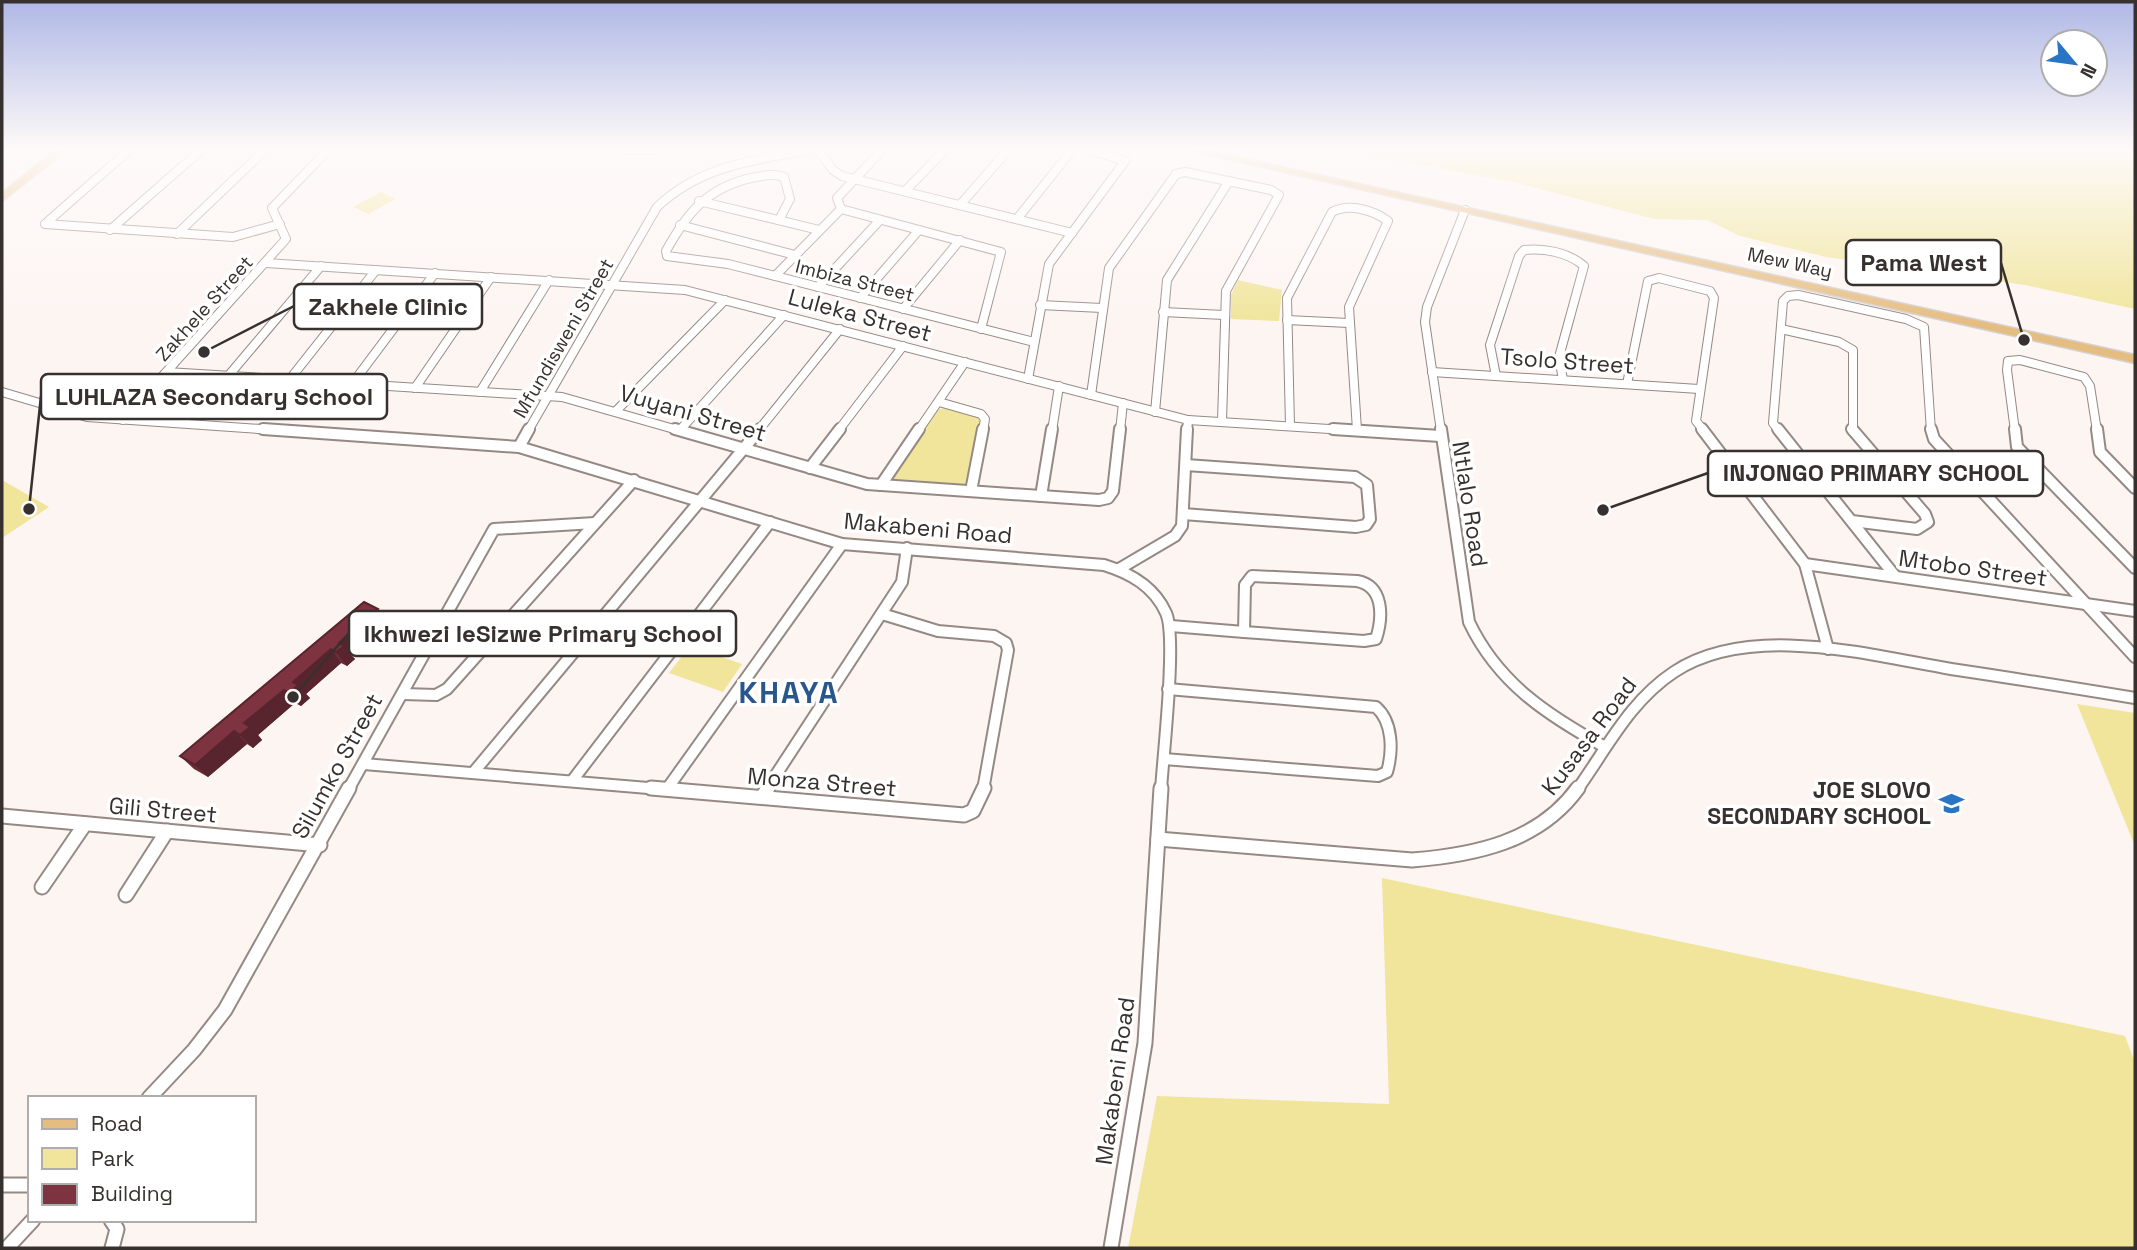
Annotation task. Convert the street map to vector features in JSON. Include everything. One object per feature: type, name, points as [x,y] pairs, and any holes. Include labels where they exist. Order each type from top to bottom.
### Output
[{"type":"main road","name":"Mew Way","points":[[1457,208],[2135,359]]},
{"type":"street","points":[[60,208],[44,222],[50,226],[233,237],[280,224]]},
{"type":"street","points":[[110,230],[135,208]]},
{"type":"street","points":[[177,234],[204,208]]},
{"type":"street","name":"Zakhele Street","points":[[123,420],[286,239],[272,208]]},
{"type":"street","name":"Mfundisweni Street","points":[[519,447],[656,208]]},
{"type":"street","points":[[693,208],[680,225],[795,255]]},
{"type":"street","points":[[730,208],[819,230]]},
{"type":"street","points":[[779,220],[788,208]]},
{"type":"street","points":[[974,208],[1072,233]]},
{"type":"street","points":[[1017,219],[1026,208]]},
{"type":"street","points":[[1028,379],[1049,264],[1090,208]]},
{"type":"street","points":[[1091,395],[1109,268],[1152,208]]},
{"type":"street","points":[[1155,412],[1163,312],[1169,275],[1212,208]]},
{"type":"street","points":[[1222,421],[1227,287],[1271,208]]},
{"type":"street","points":[[1290,426],[1287,320],[1289,294],[1332,212],[1340,208]]},
{"type":"street","points":[[1349,208],[1383,216],[1388,221],[1349,306],[1357,430]]},
{"type":"street","points":[[775,276],[841,209],[1001,251],[981,329]]},
{"type":"street","name":"Ntlalo Road","points":[[1465,210],[1427,307],[1425,322],[1465,603],[1477,642],[1490,662],[1521,695],[1605,747]]},
{"type":"street","points":[[818,287],[880,220]]},
{"type":"street","name":"Imbiza Street","points":[[680,225],[666,251],[667,256],[710,260],[1034,342]]},
{"type":"street","points":[[860,298],[919,230]]},
{"type":"street","points":[[903,309],[960,240]]},
{"type":"street","points":[[1496,376],[1490,345],[1519,256],[1524,250],[1532,249],[1575,259],[1584,266],[1559,357],[1563,380]]},
{"type":"street","name":"Luleka Street","points":[[266,263],[685,290],[1188,420],[1440,436]]},
{"type":"street","points":[[229,375],[321,266]]},
{"type":"street","points":[[290,379],[376,270]]},
{"type":"street","points":[[352,384],[435,273]]},
{"type":"street","points":[[415,388],[491,277]]},
{"type":"street","points":[[1627,384],[1646,285],[1650,279],[1659,278],[1698,286],[1713,294],[1695,416],[1699,426],[1805,564],[1828,649]]},
{"type":"street","points":[[480,392],[549,281]]},
{"type":"street","points":[[1895,576],[1773,423],[1783,301],[1793,295],[1906,319],[1924,327],[1927,335],[1934,439],[2135,657]]},
{"type":"street","points":[[616,411],[725,300]]},
{"type":"street","points":[[1040,305],[1102,308]]},
{"type":"street","points":[[1163,312],[1224,315]]},
{"type":"street","points":[[680,430],[784,315]]},
{"type":"street","points":[[1287,320],[1349,323]]},
{"type":"street","points":[[473,773],[702,501],[840,329]]},
{"type":"street","points":[[1781,329],[1839,342],[1853,350],[1852,430],[1925,514],[1928,522],[1923,528],[1917,529],[1852,521]]},
{"type":"street","points":[[810,468],[903,346]]},
{"type":"street","points":[[2135,488],[2100,452],[2088,381],[2071,372],[2020,360],[2008,361],[2017,447],[2135,568]]},
{"type":"street","points":[[881,485],[965,362]]},
{"type":"street","name":"Vuyani Street","points":[[167,372],[574,398],[867,484],[1099,500],[1111,495],[1123,403]]},
{"type":"street","name":"Tsolo Street","points":[[1432,372],[1699,389]]},
{"type":"street","points":[[1041,496],[1059,386]]},
{"type":"street","name":"Makabeni Road","points":[[2,392],[48,408],[123,420],[519,447],[842,544],[1087,563],[1119,569],[1135,577],[1160,599],[1171,626],[1145,1043],[1111,1248]]},
{"type":"street","points":[[939,402],[981,414],[985,419],[971,491]]},
{"type":"street","points":[[1119,569],[1175,536],[1182,526],[1188,420]]},
{"type":"street","points":[[1183,514],[1356,527],[1366,525],[1370,519],[1367,485],[1355,477],[1186,465]]},
{"type":"street","points":[[403,694],[436,695],[447,689],[634,480]]},
{"type":"street","points":[[572,781],[770,522]]},
{"type":"street","name":"Silumko Street","points":[[151,1096],[194,1050],[225,1010],[320,845],[494,529],[595,523]]},
{"type":"street","points":[[667,789],[842,544]]},
{"type":"street","points":[[762,797],[902,582],[907,548]]},
{"type":"street","name":"Mtobo Street","points":[[1805,564],[2135,611]]},
{"type":"street","points":[[1171,626],[1244,632],[1371,641],[1376,639],[1380,629],[1376,593],[1370,585],[1357,581],[1252,576],[1245,584],[1244,632]]},
{"type":"street","name":"Monza Street","points":[[364,764],[956,816],[973,811],[979,803],[1008,650],[1006,643],[994,636],[925,628],[882,614]]},
{"type":"street","name":"Kusasa Road","points":[[1158,839],[1412,860],[1454,856],[1499,845],[1550,818],[1582,785],[1605,747],[1648,690],[1674,670],[1697,659],[1754,647],[1828,649],[2135,698]]},
{"type":"street","points":[[1164,759],[1378,776],[1387,772],[1390,761],[1387,720],[1376,707],[1168,689]]},
{"type":"street","name":"Gili Street","points":[[2,817],[320,845]]},
{"type":"street","points":[[42,887],[85,824]]},
{"type":"street","points":[[126,895],[167,831]]},
{"type":"street","points":[[2,1185],[28,1185]]},
{"type":"street","points":[[7,1248],[31,1222]]},
{"type":"street","points":[[112,1222],[117,1228],[112,1248]]},
{"type":"green space","points":[[356,208],[379,208],[368,214]]},
{"type":"green space","points":[[1613,208],[2135,208],[2135,309],[2025,285],[1826,257],[1740,236],[1707,220],[1654,219]]},
{"type":"green space","points":[[1238,280],[1282,290],[1279,321],[1231,319],[1231,295]]},
{"type":"green space","points":[[947,407],[982,419],[967,484],[962,487],[891,481],[890,476],[937,410]]},
{"type":"green space","points":[[2,480],[49,507],[2,538]]},
{"type":"green space","points":[[690,646],[742,664],[723,692],[669,673]]},
{"type":"green space","points":[[2077,704],[2135,713],[2135,846]]},
{"type":"green space","points":[[1382,878],[2125,1036],[2135,1063],[2135,1248],[1128,1248],[1157,1096],[1389,1104]]},
{"type":"building","points":[[364,602],[378,609],[339,643],[344,646],[336,652],[331,649],[293,682],[298,685],[289,693],[284,690],[244,723],[250,727],[240,735],[234,731],[195,765],[180,756]]},
{"type":"place","name":"Pama West","points":[[2024,340]]},
{"type":"place","name":"Zakhele Clinic","points":[[204,352]]},
{"type":"place","name":"LUHLAZA Secondary School","points":[[29,509]]},
{"type":"place","name":"INJONGO PRIMARY SCHOOL","points":[[1603,510]]},
{"type":"place","name":"Ikhwezi leSizwe Primary School","points":[[293,697]]},
{"type":"place","name":"JOE SLOVO SECONDARY SCHOOL","points":[[1951,803]]},
{"type":"district","name":"KHAYA","points":[[789,693]]}]
